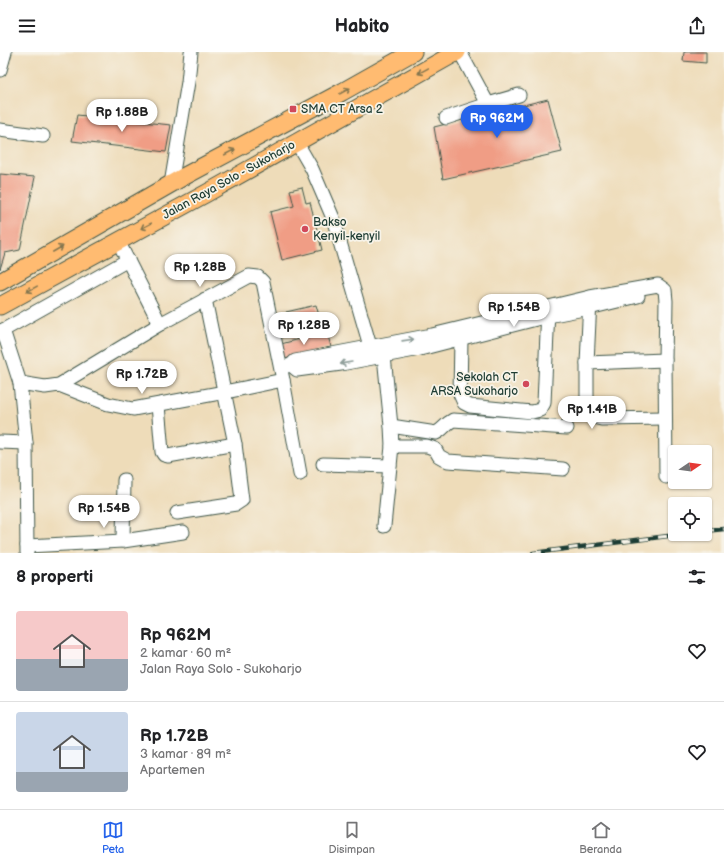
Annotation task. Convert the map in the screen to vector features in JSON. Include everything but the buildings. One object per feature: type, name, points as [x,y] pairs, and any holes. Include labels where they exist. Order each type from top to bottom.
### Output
[{"type":"main road","name":"Jalan Raya Solo - Sukoharjo","points":[[0,282],[183,177],[414,52]]},
{"type":"main road","name":"Jalan Raya Solo - Sukoharjo","points":[[0,306],[192,201],[299,146],[460,55]]},
{"type":"street","points":[[0,70],[5,52]]},
{"type":"street","points":[[183,177],[191,52]]},
{"type":"street","points":[[460,55],[474,76],[488,104]]},
{"type":"street","points":[[446,118],[519,95]]},
{"type":"street","points":[[0,130],[43,136]]},
{"type":"street","points":[[299,146],[312,169],[333,218],[370,346]]},
{"type":"street","points":[[118,241],[160,324]]},
{"type":"street","points":[[128,260],[2,331],[20,383],[26,443],[27,550],[123,541],[183,532]]},
{"type":"street","points":[[20,383],[44,387],[59,385],[160,324],[205,299],[249,276],[258,277],[263,282],[300,474]]},
{"type":"street","points":[[548,311],[461,339],[384,356],[297,370],[289,366],[295,361],[414,339],[548,311],[658,285],[665,290],[666,301],[664,360],[666,477]]},
{"type":"street","points":[[177,513],[236,504],[242,500],[235,444],[205,299]]},
{"type":"street","points":[[590,302],[587,408],[590,414],[596,418],[602,419],[665,418]]},
{"type":"street","points":[[461,339],[460,394],[464,403],[470,406],[532,412],[540,410],[544,403],[548,311]]},
{"type":"street","points":[[384,356],[392,446],[384,526]]},
{"type":"street","points":[[588,363],[664,360]]},
{"type":"street","points":[[59,385],[108,404],[133,409],[283,380]]},
{"type":"street","points":[[158,405],[162,452],[164,455],[168,456],[235,444]]},
{"type":"street","points":[[391,426],[436,433],[442,431],[446,424],[453,420],[568,428]]},
{"type":"street","points":[[0,442],[26,443]]},
{"type":"street","points":[[392,446],[427,446],[435,449],[439,456],[448,461],[563,469]]},
{"type":"street","points":[[323,464],[390,466]]},
{"type":"street","points":[[123,541],[124,480]]},
{"type":"railway","points":[[712,530],[724,529]]},
{"type":"railway","points":[[533,553],[668,536]]},
{"type":"place","name":"SMA CT Arsa 2","points":[[293,109]]},
{"type":"place","name":"Bakso Kenyil-kenyil","points":[[305,229]]},
{"type":"place","name":"Sekolah CT ARSA Sukoharjo","points":[[526,384]]}]
